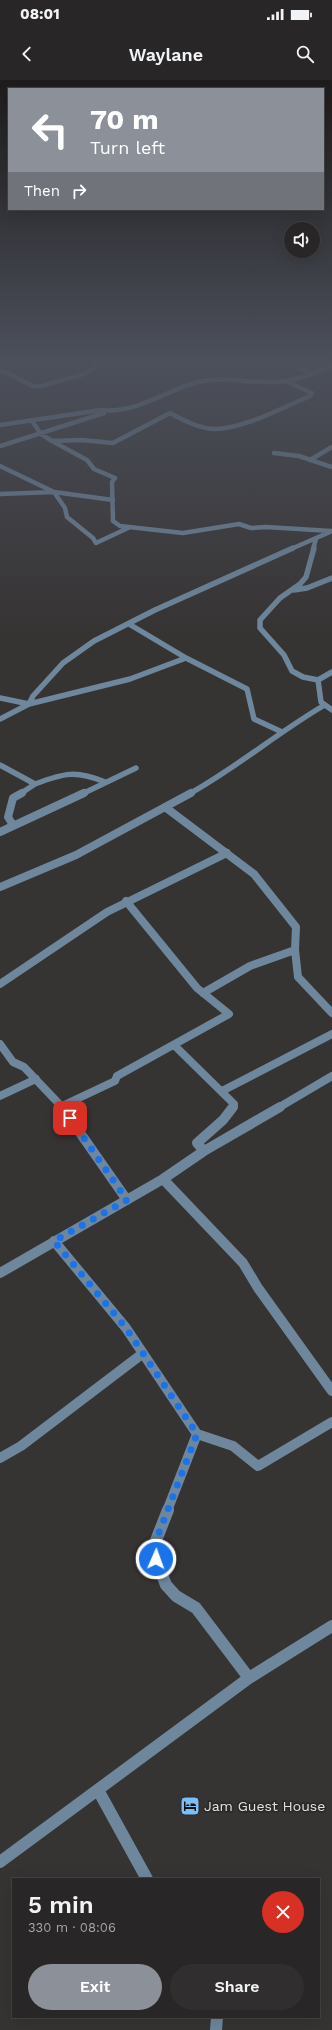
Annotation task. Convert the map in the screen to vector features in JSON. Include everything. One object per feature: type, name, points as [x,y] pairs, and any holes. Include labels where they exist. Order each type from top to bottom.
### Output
[{"type":"street","points":[[68,450],[86,460],[94,469],[115,478],[112,482],[113,522],[128,528],[183,533],[239,524],[251,528],[266,527],[332,531]]},
{"type":"street","points":[[310,460],[326,450]]},
{"type":"street","points":[[274,453],[310,460],[332,467]]},
{"type":"street","points":[[0,466],[54,492],[65,508],[67,517],[93,538],[96,543],[128,528]]},
{"type":"street","points":[[0,494],[54,492],[113,500]]},
{"type":"street","points":[[29,704],[33,696],[63,663],[94,641],[155,610],[332,531]]},
{"type":"street","points":[[316,539],[306,577],[291,591],[280,598],[260,620],[260,628],[284,655],[292,671],[303,677],[318,680],[332,672]]},
{"type":"street","points":[[291,591],[307,588],[332,578]]},
{"type":"street","points":[[129,624],[186,658],[247,689],[251,695],[251,716],[254,719],[282,732]]},
{"type":"street","points":[[0,719],[29,704],[130,679],[186,658]]},
{"type":"street","points":[[318,680],[320,700],[323,706],[332,710]]},
{"type":"street","points":[[0,698],[29,704]]},
{"type":"street","points":[[0,887],[76,855],[218,778],[282,732],[323,706]]},
{"type":"street","points":[[0,765],[35,784]]},
{"type":"street","points":[[0,832],[136,768]]},
{"type":"street","points":[[13,826],[8,817],[13,798],[35,784],[67,772],[87,774],[105,782]]},
{"type":"street","points":[[165,807],[254,874],[296,927],[295,950],[298,977],[332,1013]]},
{"type":"street","points":[[0,984],[39,959],[83,927],[126,901],[227,853]]},
{"type":"street","points":[[62,1106],[115,1082],[117,1076],[229,1014],[197,988],[154,938],[126,901]]},
{"type":"street","points":[[203,993],[250,966],[295,950]]},
{"type":"street","points":[[222,1091],[332,1034]]},
{"type":"street","points":[[0,1044],[13,1062],[24,1067],[62,1106],[127,1200]]},
{"type":"street","points":[[174,1045],[234,1104],[231,1112],[205,1133],[198,1142],[204,1151]]},
{"type":"street","points":[[0,1273],[163,1179],[204,1151],[332,1076]]},
{"type":"street","points":[[0,1096],[36,1079]]},
{"type":"street","points":[[163,1179],[242,1263],[258,1288],[332,1391]]},
{"type":"street","points":[[54,1241],[126,1328],[197,1434],[233,1446],[258,1466],[332,1422]]},
{"type":"street","points":[[0,1458],[21,1446],[142,1354]]},
{"type":"street","points":[[197,1434],[155,1543],[156,1559],[166,1585],[176,1596],[196,1608],[250,1678]]},
{"type":"street","points":[[0,1862],[250,1678],[332,1626]]},
{"type":"street","points":[[98,1790],[146,1878]]},
{"type":"street","points":[[216,2030],[217,2018]]},
{"type":"place","name":"Jam Guest House","points":[[190,1806]]},
{"type":"route","points":[[70,1118],[127,1200],[54,1241],[126,1328],[197,1434],[186,1459],[155,1543],[156,1559]]}]
